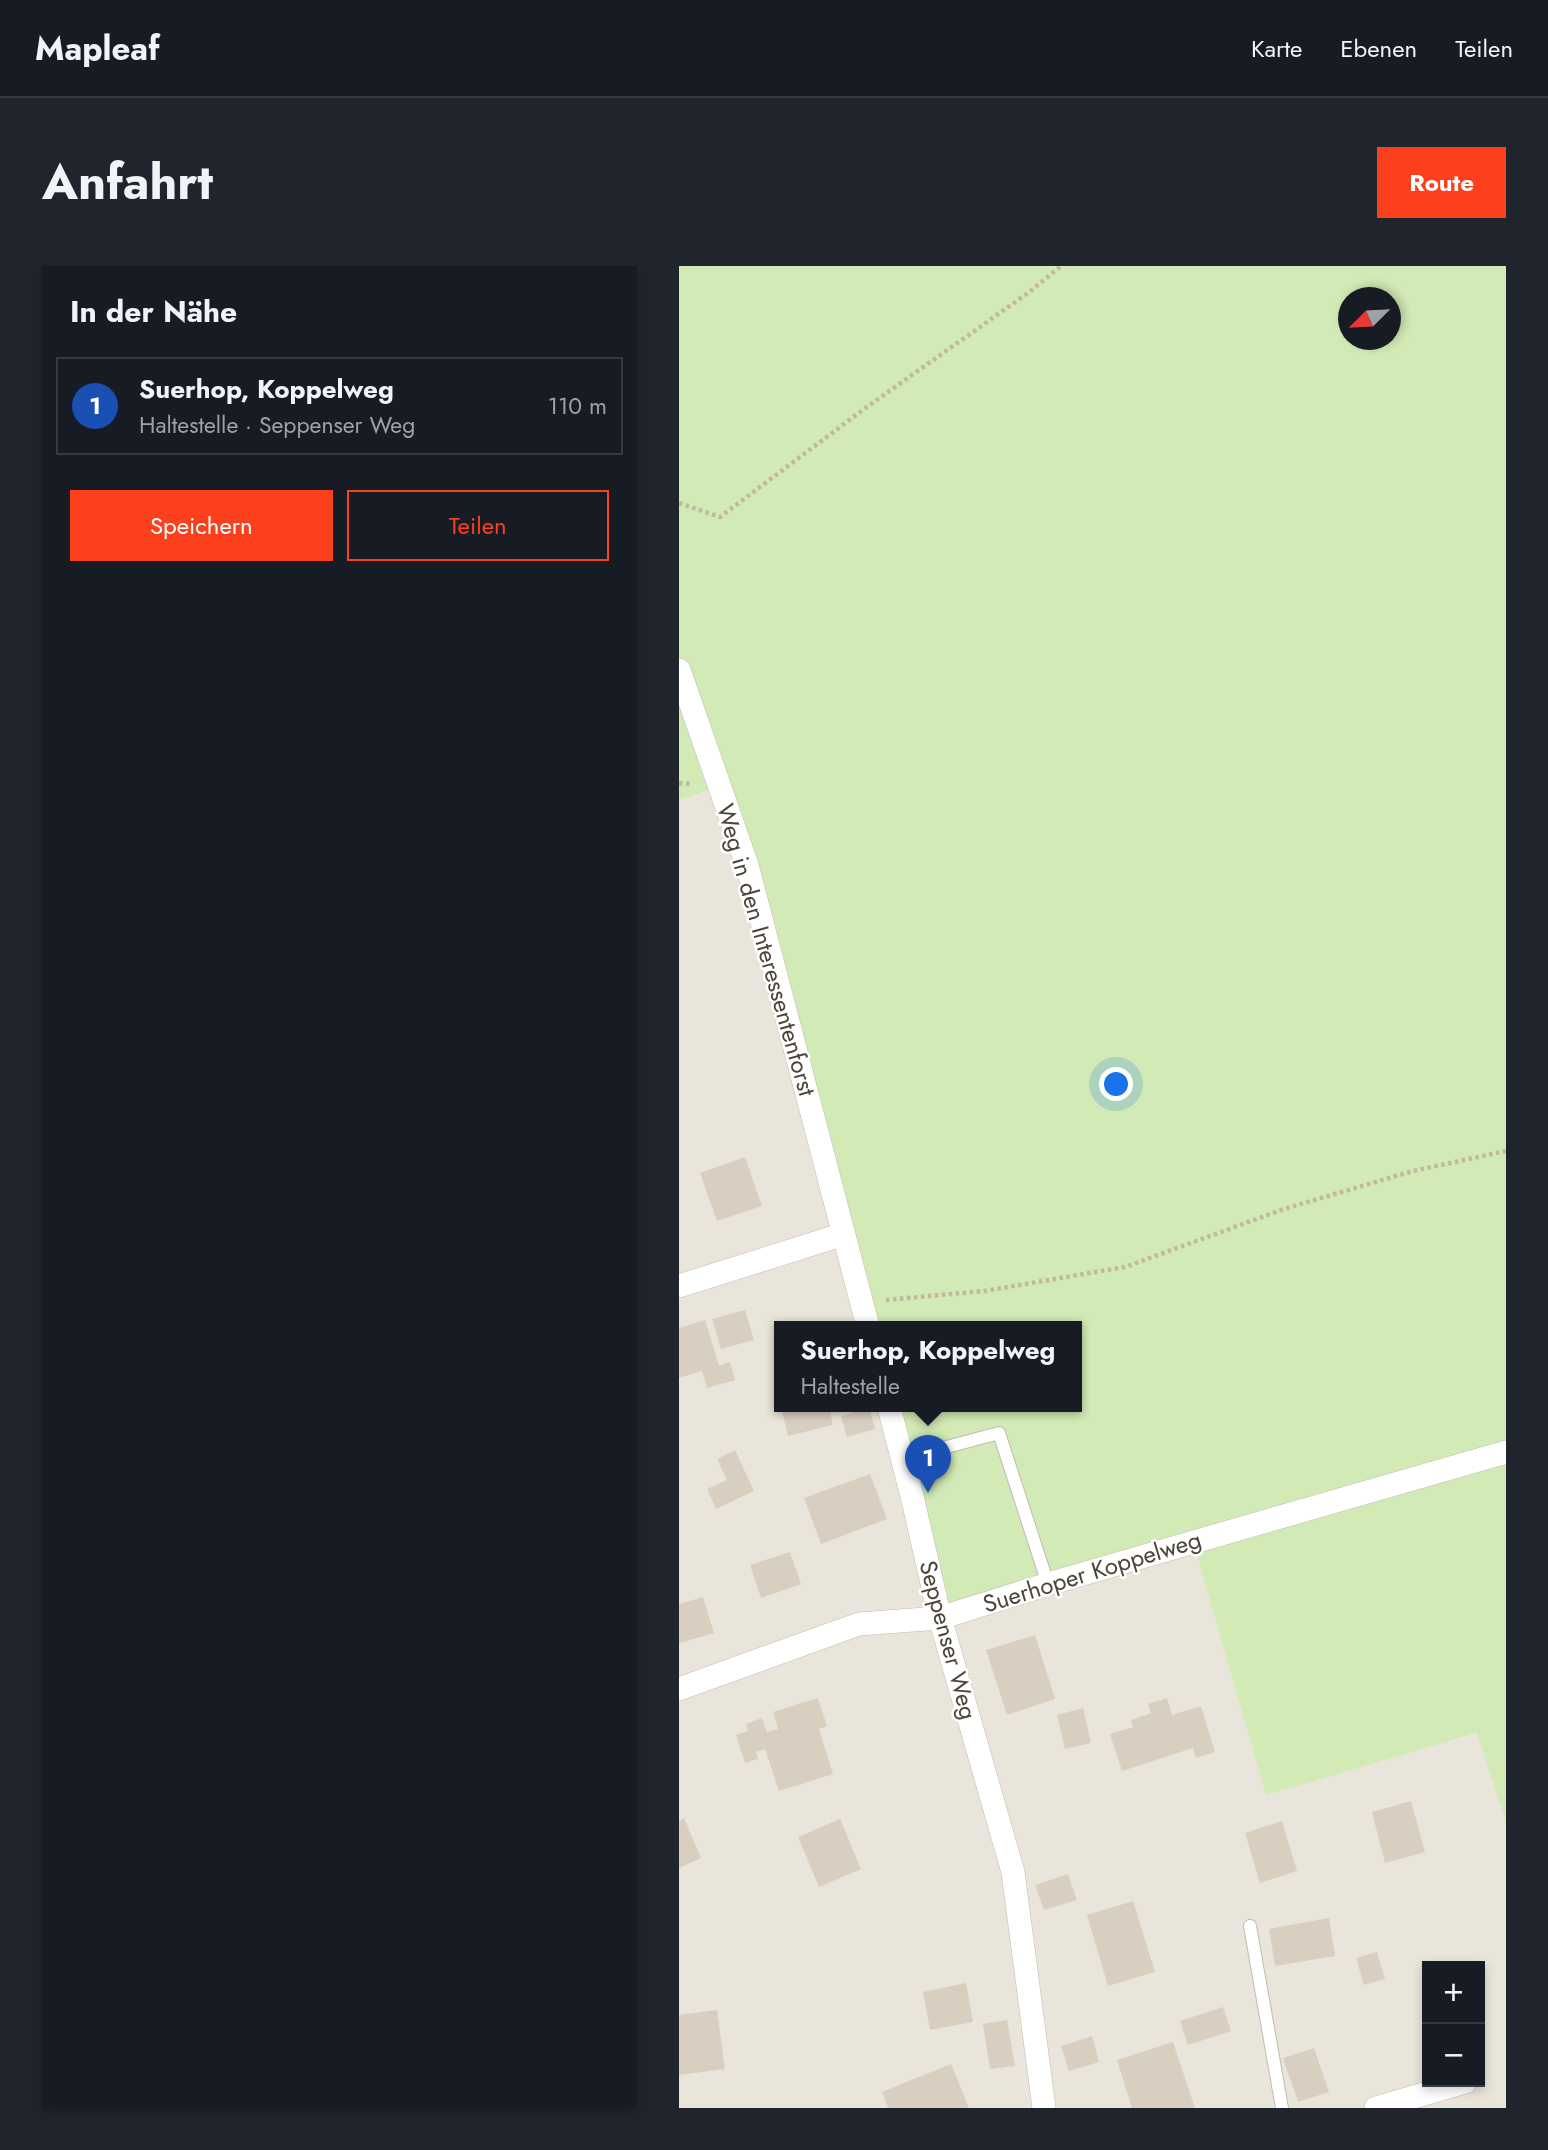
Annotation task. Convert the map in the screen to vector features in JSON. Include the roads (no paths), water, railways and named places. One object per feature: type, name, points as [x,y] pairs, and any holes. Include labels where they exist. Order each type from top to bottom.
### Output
[{"type":"street","name":"Weg in den Interessentenforst","points":[[679,670],[747,865],[844,1234]]},
{"type":"street","points":[[679,1286],[844,1234],[866,1321]]},
{"type":"street","name":"Seppenser Weg","points":[[890,1412],[940,1618],[1013,1872],[1044,2108]]},
{"type":"street","name":"Suerhoper Koppelweg","points":[[679,1689],[859,1624],[940,1618],[1506,1451]]},
{"type":"street","points":[[1376,2108],[1448,2087]]},
{"type":"lane","points":[[902,1459],[999,1433],[1048,1584]]},
{"type":"lane","points":[[1250,1926],[1282,2108]]},
{"type":"place","name":"Suerhop, Koppelweg","points":[[928,1493]]}]
